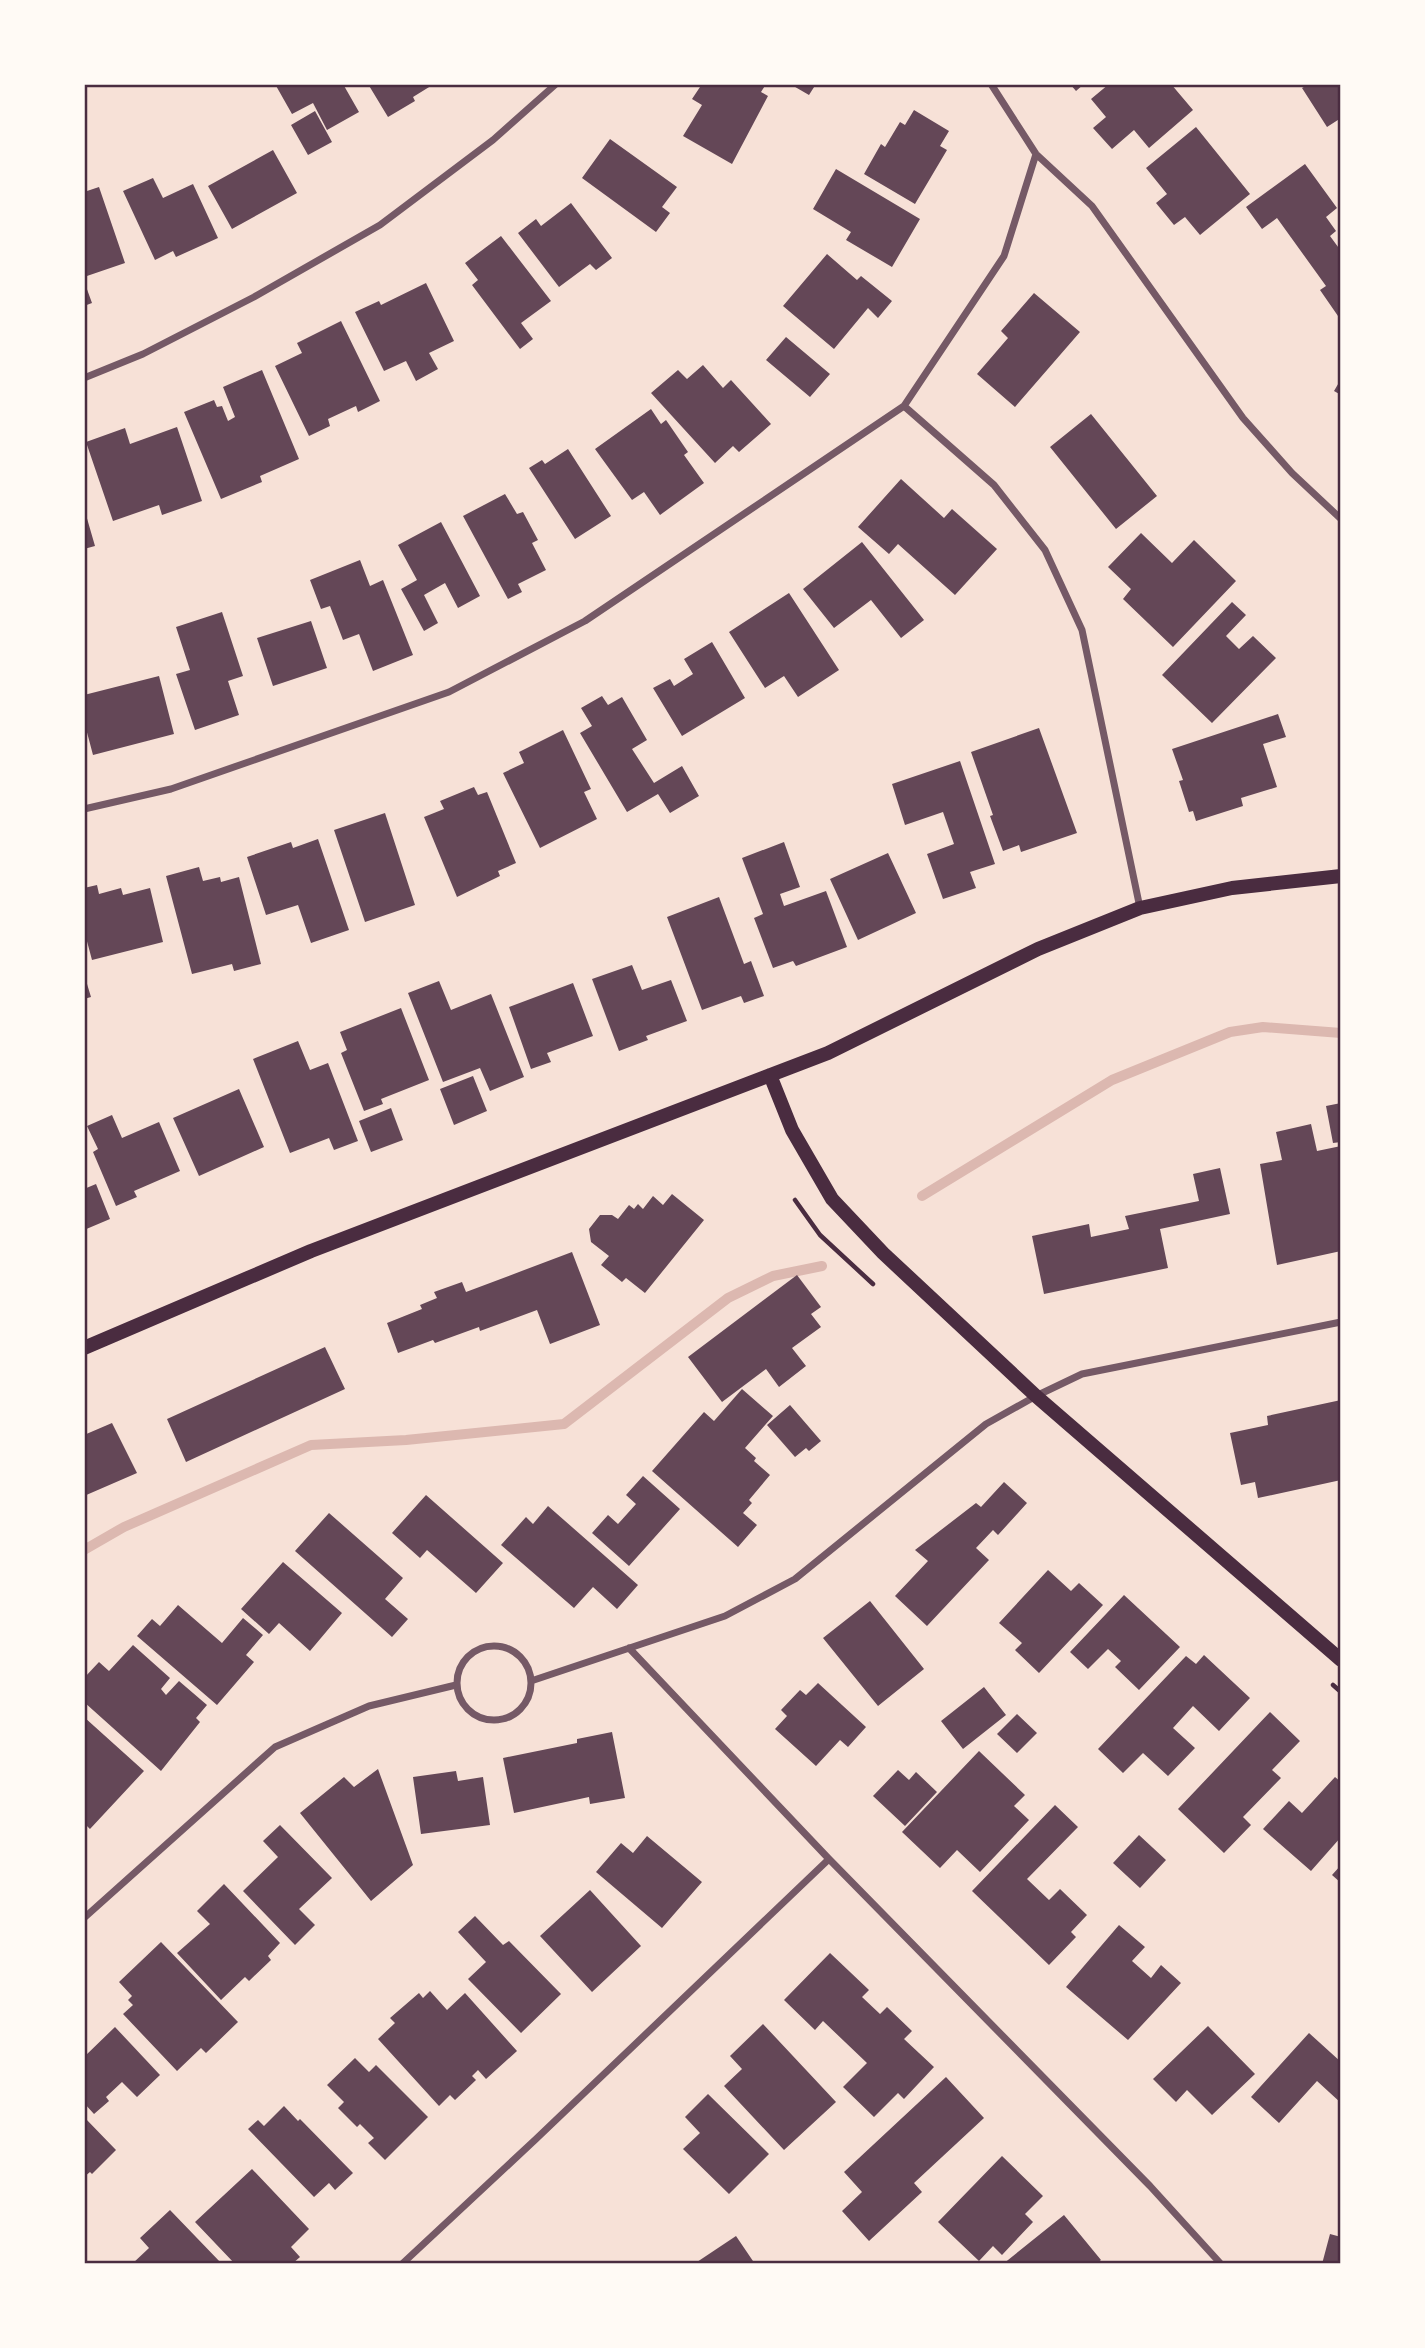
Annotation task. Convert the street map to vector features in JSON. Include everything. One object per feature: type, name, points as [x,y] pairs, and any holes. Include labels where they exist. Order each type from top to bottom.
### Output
[{"type":"main road","points":[[84,1348],[310,1251],[828,1053],[1038,949],[1140,908],[1232,888],[1341,876]]},
{"type":"main road","points":[[770,1074],[792,1130],[832,1199],[883,1253],[1036,1396],[1341,1660]]},
{"type":"street","points":[[84,378],[143,354],[254,297],[380,225],[493,140],[556,84]]},
{"type":"street","points":[[991,84],[1036,154],[1091,206],[1244,418],[1292,472],[1341,519]]},
{"type":"street","points":[[84,809],[171,789],[449,692],[585,621],[904,405],[1004,256],[1036,154]]},
{"type":"street","points":[[904,405],[993,485],[1045,550],[1082,630],[1140,908]]},
{"type":"street","points":[[531,1681],[725,1616],[795,1579],[986,1424],[1082,1374],[1341,1322]]},
{"type":"street","points":[[492,1646],[503,1647],[523,1659],[531,1681],[530,1693],[524,1706],[502,1719],[489,1720],[477,1717],[467,1709],[459,1698],[456,1685],[457,1673],[470,1654],[492,1646]]},
{"type":"street","points":[[629,1648],[829,1859],[1150,2186],[1221,2264]]},
{"type":"street","points":[[84,1918],[275,1747],[369,1706],[456,1685]]},
{"type":"street","points":[[402,2264],[829,1859]]},
{"type":"building","points":[[275,84],[343,84],[359,112],[327,130],[313,103],[292,114]]},
{"type":"building","points":[[368,84],[434,84],[413,97],[415,101],[388,117]]},
{"type":"building","points":[[702,84],[766,84],[761,92],[768,96],[732,164],[683,136],[702,105],[692,99]]},
{"type":"building","points":[[790,84],[816,84],[809,95]]},
{"type":"building","points":[[1070,84],[1084,84],[1076,91]]},
{"type":"building","points":[[1109,84],[1171,84],[1193,110],[1149,148],[1134,130],[1112,149],[1093,128],[1106,117],[1091,99]]},
{"type":"building","points":[[1309,84],[1341,84],[1341,118],[1327,127],[1302,88]]},
{"type":"building","points":[[914,110],[949,131],[940,146],[947,150],[915,204],[864,174],[881,144],[885,147],[900,122],[905,125]]},
{"type":"building","points":[[315,111],[332,142],[308,155],[291,125]]},
{"type":"building","points":[[1196,127],[1250,194],[1200,235],[1185,217],[1174,225],[1156,203],[1167,194],[1146,168]]},
{"type":"building","points":[[610,139],[677,187],[662,207],[670,213],[656,232],[582,178]]},
{"type":"building","points":[[273,150],[297,193],[232,229],[208,186]]},
{"type":"building","points":[[1305,164],[1337,208],[1326,217],[1336,231],[1330,236],[1341,251],[1341,314],[1338,316],[1320,290],[1326,286],[1277,218],[1262,229],[1246,207]]},
{"type":"building","points":[[836,169],[920,219],[892,267],[846,240],[851,232],[813,209]]},
{"type":"building","points":[[153,178],[163,198],[193,184],[218,238],[176,257],[173,251],[155,260],[123,191]]},
{"type":"building","points":[[99,187],[125,263],[84,277],[84,192]]},
{"type":"building","points":[[571,203],[612,258],[596,270],[590,264],[559,287],[518,233],[536,219],[541,226]]},
{"type":"building","points":[[501,236],[551,301],[521,323],[533,339],[520,349],[472,285],[478,280],[465,263]]},
{"type":"building","points":[[827,254],[857,280],[861,276],[892,301],[878,318],[868,308],[834,349],[783,306]]},
{"type":"building","points":[[84,281],[92,303],[84,306]]},
{"type":"building","points":[[426,283],[454,341],[429,353],[438,369],[416,381],[406,361],[384,371],[355,312],[379,301],[381,305]]},
{"type":"building","points":[[1034,293],[1080,332],[1015,407],[977,374],[1008,338],[1001,331]]},
{"type":"building","points":[[341,321],[380,401],[358,412],[356,406],[328,419],[330,426],[309,436],[275,366],[302,353],[297,343]]},
{"type":"building","points":[[786,337],[830,374],[810,397],[766,360]]},
{"type":"building","points":[[703,365],[723,388],[731,380],[771,424],[739,452],[733,446],[715,463],[651,393],[678,370],[687,379]]},
{"type":"building","points":[[262,370],[299,459],[260,476],[262,482],[221,499],[184,412],[214,400],[217,407],[222,406],[228,421],[235,417],[223,387]]},
{"type":"building","points":[[1341,379],[1341,395],[1334,391]]},
{"type":"building","points":[[651,409],[661,424],[666,420],[688,452],[684,455],[704,483],[660,515],[644,492],[632,500],[595,449]]},
{"type":"building","points":[[1091,414],[1157,496],[1116,529],[1050,447]]},
{"type":"building","points":[[177,427],[202,501],[162,515],[159,505],[113,521],[86,442],[125,428],[130,444]]},
{"type":"building","points":[[568,449],[611,516],[575,539],[529,468],[542,460],[545,464]]},
{"type":"building","points":[[901,479],[944,518],[952,509],[997,549],[955,595],[898,544],[889,554],[858,527]]},
{"type":"building","points":[[505,494],[517,514],[523,512],[538,540],[532,543],[546,570],[518,584],[522,592],[508,599],[463,516]]},
{"type":"building","points":[[84,508],[95,546],[84,549]]},
{"type":"building","points":[[441,522],[480,596],[458,608],[445,583],[424,595],[438,623],[424,631],[401,589],[417,580],[398,545]]},
{"type":"building","points":[[1141,533],[1172,563],[1194,540],[1236,581],[1173,647],[1123,599],[1131,589],[1108,567]]},
{"type":"building","points":[[862,542],[924,620],[901,638],[871,600],[834,628],[803,589]]},
{"type":"building","points":[[360,560],[370,586],[383,580],[413,655],[373,671],[359,634],[343,640],[330,606],[321,609],[310,580]]},
{"type":"building","points":[[789,593],[839,670],[798,697],[784,676],[765,688],[729,632]]},
{"type":"building","points":[[1232,602],[1246,615],[1226,636],[1239,649],[1253,636],[1276,658],[1212,723],[1162,675]]},
{"type":"building","points":[[222,612],[243,676],[228,681],[239,715],[195,730],[176,674],[190,670],[176,627]]},
{"type":"building","points":[[311,621],[327,668],[273,686],[257,638]]},
{"type":"building","points":[[712,642],[745,698],[682,736],[653,688],[670,679],[674,686],[693,674],[684,659]]},
{"type":"building","points":[[159,676],[174,734],[93,755],[84,721],[84,695]]},
{"type":"building","points":[[602,696],[608,705],[622,697],[647,740],[632,749],[654,783],[682,766],[699,796],[670,813],[658,794],[627,812],[580,733],[592,726],[581,708]]},
{"type":"building","points":[[1278,714],[1286,737],[1263,744],[1277,787],[1241,798],[1243,806],[1196,821],[1193,811],[1189,812],[1179,781],[1183,780],[1172,749]]},
{"type":"building","points":[[1039,728],[1077,833],[1021,852],[1019,845],[1003,851],[971,752]]},
{"type":"building","points":[[563,730],[591,789],[584,792],[597,819],[540,848],[503,773],[524,763],[519,752]]},
{"type":"building","points":[[960,761],[995,864],[970,872],[976,888],[943,899],[927,854],[954,844],[943,812],[905,825],[892,784]]},
{"type":"building","points":[[474,787],[478,795],[487,792],[516,863],[498,871],[500,876],[457,897],[424,817],[444,809],[440,801]]},
{"type":"building","points":[[385,813],[415,905],[365,922],[334,830]]},
{"type":"building","points":[[318,839],[349,930],[311,943],[298,905],[266,915],[247,857],[291,842],[293,848]]},
{"type":"building","points":[[784,842],[800,887],[780,894],[784,906],[826,891],[847,947],[796,966],[793,961],[773,968],[754,918],[763,914],[742,858]]},
{"type":"building","points":[[888,853],[916,913],[858,940],[830,879]]},
{"type":"building","points":[[199,867],[203,881],[220,877],[221,882],[239,877],[261,964],[234,971],[232,964],[192,974],[166,876]]},
{"type":"building","points":[[97,885],[99,894],[121,888],[123,895],[150,888],[163,942],[92,960],[84,930],[84,888]]},
{"type":"building","points":[[719,897],[744,964],[751,961],[764,996],[744,1003],[741,996],[702,1010],[667,917]]},
{"type":"building","points":[[632,965],[642,990],[671,980],[687,1021],[646,1036],[648,1040],[619,1051],[592,979]]},
{"type":"building","points":[[84,974],[91,997],[84,999]]},
{"type":"building","points":[[439,981],[451,1010],[491,994],[524,1077],[490,1091],[480,1068],[443,1082],[408,993]]},
{"type":"building","points":[[573,983],[593,1036],[547,1053],[551,1062],[531,1069],[509,1007]]},
{"type":"building","points":[[401,1008],[429,1080],[381,1099],[383,1104],[364,1111],[341,1053],[347,1050],[340,1032]]},
{"type":"building","points":[[298,1041],[310,1070],[328,1063],[358,1141],[334,1150],[329,1138],[290,1153],[253,1059]]},
{"type":"building","points":[[473,1076],[487,1111],[454,1125],[440,1089]]},
{"type":"building","points":[[239,1089],[264,1147],[199,1176],[173,1118]]},
{"type":"building","points":[[1341,1103],[1341,1142],[1333,1143],[1326,1106]]},
{"type":"building","points":[[391,1108],[403,1140],[371,1152],[359,1121]]},
{"type":"building","points":[[112,1115],[122,1138],[159,1122],[180,1171],[134,1191],[137,1197],[116,1206],[93,1152],[98,1149],[87,1126]]},
{"type":"building","points":[[1311,1124],[1317,1151],[1341,1146],[1341,1251],[1277,1265],[1260,1164],[1282,1160],[1276,1132]]},
{"type":"building","points":[[1220,1168],[1230,1214],[1160,1229],[1168,1268],[1044,1294],[1032,1236],[1089,1224],[1091,1237],[1129,1229],[1125,1216],[1199,1201],[1193,1174]]},
{"type":"building","points":[[96,1184],[110,1219],[84,1230],[84,1189]]},
{"type":"building","points":[[672,1194],[704,1220],[645,1293],[626,1278],[622,1282],[601,1265],[609,1256],[591,1242],[589,1229],[600,1215],[612,1215],[618,1219],[629,1205],[634,1209],[638,1204],[643,1209],[653,1196],[663,1205]]},
{"type":"building","points":[[572,1252],[600,1325],[550,1344],[537,1310],[480,1331],[479,1327],[398,1353],[387,1323],[422,1309],[420,1305],[437,1298],[434,1292],[462,1282],[466,1292]]},
{"type":"building","points":[[797,1275],[821,1307],[811,1314],[821,1327],[792,1348],[806,1366],[779,1387],[766,1369],[722,1402],[688,1357]]},
{"type":"building","points":[[325,1347],[345,1389],[186,1462],[167,1419]]},
{"type":"building","points":[[742,1389],[773,1416],[745,1448],[756,1458],[754,1461],[770,1475],[749,1500],[752,1503],[743,1513],[757,1525],[738,1547],[652,1471],[704,1412],[714,1421]]},
{"type":"building","points":[[1341,1400],[1341,1480],[1258,1498],[1255,1482],[1241,1485],[1230,1433],[1268,1425],[1267,1416]]},
{"type":"building","points":[[790,1405],[821,1441],[809,1451],[806,1448],[795,1457],[767,1425]]},
{"type":"building","points":[[112,1423],[137,1473],[84,1496],[84,1435]]},
{"type":"building","points":[[643,1476],[680,1509],[629,1566],[592,1533],[608,1515],[618,1524],[636,1504],[626,1495]]},
{"type":"building","points":[[1004,1482],[1027,1503],[998,1535],[993,1530],[976,1548],[989,1560],[927,1626],[895,1596],[928,1561],[915,1550],[976,1503],[981,1507]]},
{"type":"building","points":[[426,1495],[503,1563],[476,1593],[427,1550],[420,1558],[392,1533]]},
{"type":"building","points":[[548,1506],[638,1585],[617,1609],[593,1587],[574,1608],[501,1545],[526,1517],[533,1524]]},
{"type":"building","points":[[329,1513],[403,1578],[385,1599],[408,1619],[392,1637],[295,1551]]},
{"type":"building","points":[[283,1562],[342,1613],[310,1651],[279,1623],[269,1634],[241,1609]]},
{"type":"building","points":[[1048,1570],[1071,1591],[1079,1583],[1103,1605],[1039,1673],[1015,1650],[1022,1643],[999,1623]]},
{"type":"building","points":[[1124,1595],[1180,1647],[1139,1690],[1115,1667],[1121,1661],[1108,1649],[1088,1669],[1070,1652]]},
{"type":"building","points":[[870,1601],[924,1669],[878,1706],[823,1638]]},
{"type":"building","points":[[178,1605],[222,1643],[243,1618],[263,1635],[246,1655],[254,1662],[217,1705],[137,1636],[152,1619],[160,1626]]},
{"type":"building","points":[[133,1645],[170,1678],[161,1689],[166,1695],[179,1681],[207,1705],[196,1718],[200,1722],[161,1771],[84,1702],[84,1678],[99,1662],[109,1671]]},
{"type":"building","points":[[1204,1655],[1250,1698],[1219,1731],[1193,1706],[1173,1728],[1195,1748],[1168,1776],[1143,1753],[1123,1773],[1098,1749],[1186,1656],[1196,1664]]},
{"type":"building","points":[[818,1683],[866,1727],[848,1747],[840,1740],[816,1766],[775,1729],[787,1716],[781,1710],[800,1690],[806,1695]]},
{"type":"building","points":[[984,1687],[1006,1715],[963,1749],[941,1721]]},
{"type":"building","points":[[1270,1712],[1300,1741],[1272,1770],[1281,1778],[1243,1817],[1251,1825],[1224,1853],[1178,1809]]},
{"type":"building","points":[[1017,1714],[1037,1733],[1017,1753],[997,1734]]},
{"type":"building","points":[[84,1717],[144,1771],[90,1829],[84,1823]]},
{"type":"building","points":[[612,1732],[625,1798],[590,1804],[589,1797],[514,1813],[503,1758],[577,1743],[577,1739]]},
{"type":"building","points":[[979,1751],[1025,1795],[1014,1806],[1029,1820],[980,1872],[957,1850],[940,1868],[902,1832]]},
{"type":"building","points":[[378,1769],[413,1865],[371,1901],[300,1813],[344,1777],[354,1787]]},
{"type":"building","points":[[898,1770],[909,1780],[916,1772],[937,1792],[905,1826],[873,1796]]},
{"type":"building","points":[[456,1771],[458,1781],[483,1777],[490,1825],[421,1834],[413,1777]]},
{"type":"building","points":[[1335,1777],[1341,1782],[1341,1837],[1311,1871],[1263,1829],[1289,1801],[1302,1813]]},
{"type":"building","points":[[1055,1805],[1078,1827],[1027,1879],[1049,1900],[1060,1889],[1087,1915],[1071,1932],[1076,1937],[1049,1965],[972,1891]]},
{"type":"building","points":[[280,1825],[332,1878],[299,1909],[315,1925],[295,1945],[243,1891],[278,1857],[263,1841]]},
{"type":"building","points":[[1139,1835],[1166,1860],[1140,1888],[1113,1863]]},
{"type":"building","points":[[647,1836],[702,1882],[662,1928],[596,1872],[621,1843],[633,1853]]},
{"type":"building","points":[[1341,1865],[1341,1883],[1332,1875]]},
{"type":"building","points":[[224,1884],[280,1943],[268,1956],[271,1960],[249,1981],[245,1977],[221,2000],[177,1953],[210,1924],[197,1911]]},
{"type":"building","points":[[590,1890],[641,1946],[592,1992],[540,1936]]},
{"type":"building","points":[[475,1916],[503,1945],[509,1941],[561,1994],[521,2033],[468,1979],[486,1962],[458,1932]]},
{"type":"building","points":[[1119,1925],[1145,1947],[1132,1961],[1151,1978],[1161,1965],[1181,1983],[1128,2040],[1066,1987]]},
{"type":"building","points":[[161,1942],[238,2022],[206,2053],[201,2048],[177,2071],[123,2014],[133,2005],[128,2000],[132,1996],[119,1982]]},
{"type":"building","points":[[830,1953],[869,1990],[862,1997],[880,2014],[887,2007],[912,2031],[904,2039],[934,2067],[904,2099],[898,2093],[874,2117],[843,2087],[867,2063],[823,2021],[815,2030],[784,2000]]},
{"type":"building","points":[[430,1991],[447,2010],[465,1993],[517,2051],[486,2079],[478,2070],[472,2076],[476,2080],[455,2100],[450,2095],[439,2106],[378,2039],[395,2023],[390,2018],[419,1993],[423,1998]]},
{"type":"building","points":[[763,2024],[836,2102],[784,2150],[724,2086],[742,2069],[730,2056]]},
{"type":"building","points":[[1208,2026],[1255,2074],[1212,2115],[1187,2090],[1176,2102],[1153,2079]]},
{"type":"building","points":[[115,2027],[160,2075],[137,2097],[122,2082],[106,2097],[109,2101],[94,2114],[84,2103],[84,2057]]},
{"type":"building","points":[[1309,2033],[1341,2062],[1341,2103],[1317,2081],[1279,2123],[1251,2097]]},
{"type":"building","points":[[355,2058],[369,2072],[376,2065],[428,2117],[385,2160],[368,2143],[374,2138],[360,2124],[357,2127],[338,2108],[344,2102],[327,2085]]},
{"type":"building","points":[[946,2077],[984,2118],[914,2183],[922,2192],[869,2241],[842,2211],[862,2192],[844,2172]]},
{"type":"building","points":[[708,2094],[769,2154],[729,2194],[683,2149],[700,2133],[685,2117]]},
{"type":"building","points":[[284,2106],[353,2173],[335,2190],[329,2183],[314,2197],[248,2129],[258,2120],[264,2126]]},
{"type":"building","points":[[84,2117],[116,2150],[92,2174],[90,2172],[84,2177]]},
{"type":"building","points":[[1002,2156],[1043,2196],[1025,2214],[1033,2222],[1002,2255],[993,2246],[979,2261],[938,2222]]},
{"type":"building","points":[[252,2169],[309,2229],[291,2247],[300,2257],[292,2264],[235,2264],[195,2222]]},
{"type":"building","points":[[170,2210],[222,2264],[132,2264],[149,2248],[140,2238]]},
{"type":"building","points":[[1064,2215],[1101,2260],[1096,2264],[1003,2264]]},
{"type":"building","points":[[1330,2234],[1341,2237],[1341,2264],[1322,2264]]},
{"type":"building","points":[[736,2236],[755,2264],[694,2264]]},
{"type":"waterway","points":[[922,1196],[1112,1080],[1230,1032],[1263,1027],[1341,1033]]},
{"type":"waterway","points":[[84,1550],[124,1527],[311,1445],[406,1440],[564,1424],[728,1298],[773,1276],[822,1266]]}]
